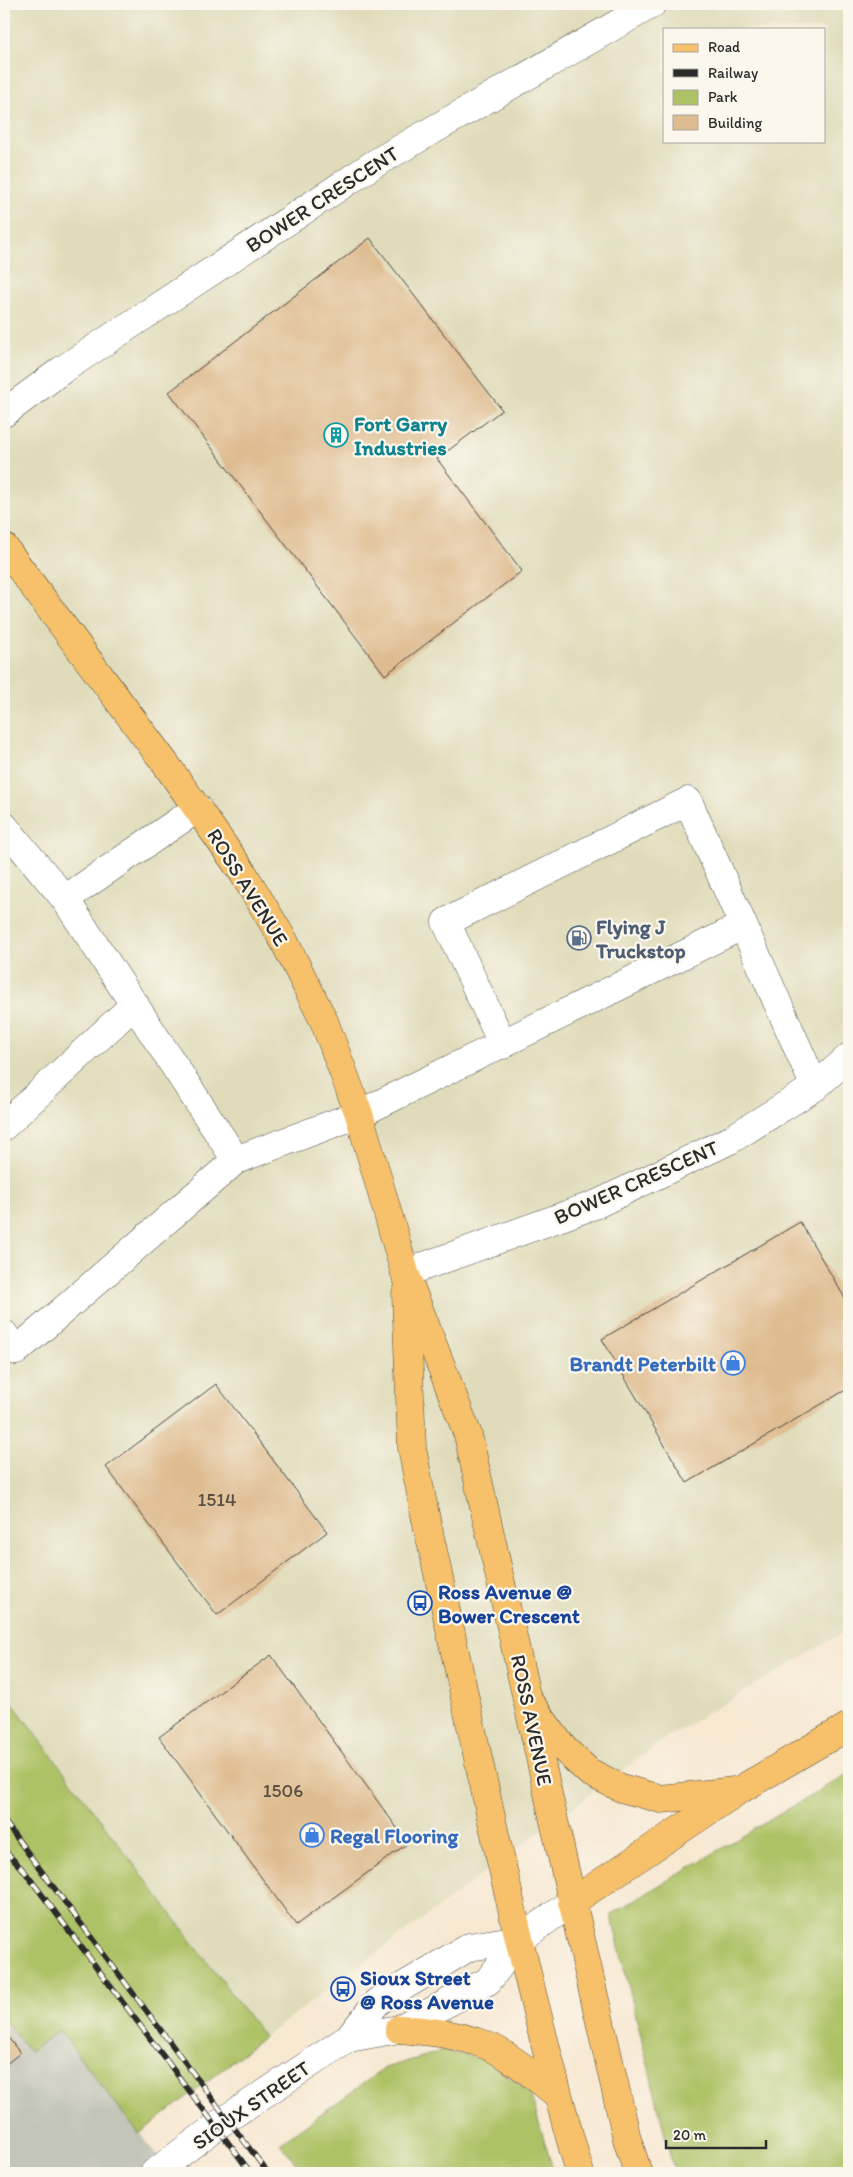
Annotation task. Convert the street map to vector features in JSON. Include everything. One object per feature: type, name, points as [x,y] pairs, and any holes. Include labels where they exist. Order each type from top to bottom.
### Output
[{"type":"main road","name":"ROSS AVENUE","points":[[4,547],[198,808],[243,873],[284,941],[324,1021],[359,1114],[405,1273],[468,1435],[572,1902],[627,2139],[638,2173]]},
{"type":"main road","name":"ROSS AVENUE","points":[[405,1273],[412,1448],[520,1939],[557,2094],[580,2173]]},
{"type":"main road","points":[[527,1699],[564,1749],[589,1772],[621,1788],[661,1798],[738,1791]]},
{"type":"main road","points":[[572,1902],[738,1791],[849,1726]]},
{"type":"main road","points":[[399,2029],[447,2033],[484,2044],[520,2065],[557,2094]]},
{"type":"street","name":"BOWER CRESCENT","points":[[4,413],[62,370],[374,164],[652,4]]},
{"type":"street","points":[[502,1045],[446,922],[688,801],[815,1088]]},
{"type":"street","points":[[65,899],[198,808]]},
{"type":"street","points":[[4,826],[65,899],[236,1160]]},
{"type":"street","points":[[8,1349],[236,1160],[359,1114],[742,926]]},
{"type":"street","points":[[4,1126],[135,1004]]},
{"type":"street","name":"BOWER CRESCENT","points":[[405,1273],[598,1204],[730,1140],[815,1088],[849,1058]]},
{"type":"street","name":"SIOUX STREET","points":[[349,2038],[399,2029],[488,1981],[520,1939],[572,1902]]},
{"type":"street","name":"SIOUX STREET","points":[[154,2173],[226,2119],[349,2038],[376,2002],[469,1946],[520,1939]]},
{"type":"shaded area","points":[[4,4],[849,4],[849,1629],[666,1738],[264,2037],[4,1692]]},
{"type":"shaded area","points":[[4,2019],[30,2052],[59,2029],[170,2173],[4,2173]]},
{"type":"green space","points":[[4,1692],[264,2037],[139,2134],[59,2030],[30,2052],[4,2019]]},
{"type":"green space","points":[[849,1773],[849,2173],[676,2173],[611,1914]]},
{"type":"green space","points":[[442,2051],[484,2058],[530,2093],[554,2173],[303,2173],[280,2143],[385,2068]]},
{"type":"building","name":"Fort Garry Industries","points":[[370,238],[502,410],[437,459],[522,571],[385,675],[169,392]]},
{"type":"building","name":"Brandt Peterbilt","points":[[800,1222],[849,1305],[849,1388],[687,1483],[602,1339]]},
{"type":"building","points":[[216,1384],[327,1532],[217,1615],[106,1467]]},
{"type":"building","points":[[271,1655],[408,1843],[296,1925],[159,1737]]},
{"type":"building","points":[[4,2032],[20,2053],[4,2066]]},
{"type":"railway","points":[[4,1821],[268,2173]]},
{"type":"railway","points":[[4,1850],[25,1872],[251,2173]]},
{"type":"place","name":"Fort Garry Industries","points":[[336,435]]},
{"type":"place","name":"Flying J Truckstop","points":[[579,938]]},
{"type":"place","name":"Brandt Peterbilt","points":[[733,1363]]},
{"type":"place","name":"Ross Avenue @ Bower Crescent","points":[[420,1603]]},
{"type":"place","name":"Regal Flooring","points":[[312,1835]]},
{"type":"place","name":"Sioux Street @ Ross Avenue","points":[[343,1989]]}]
